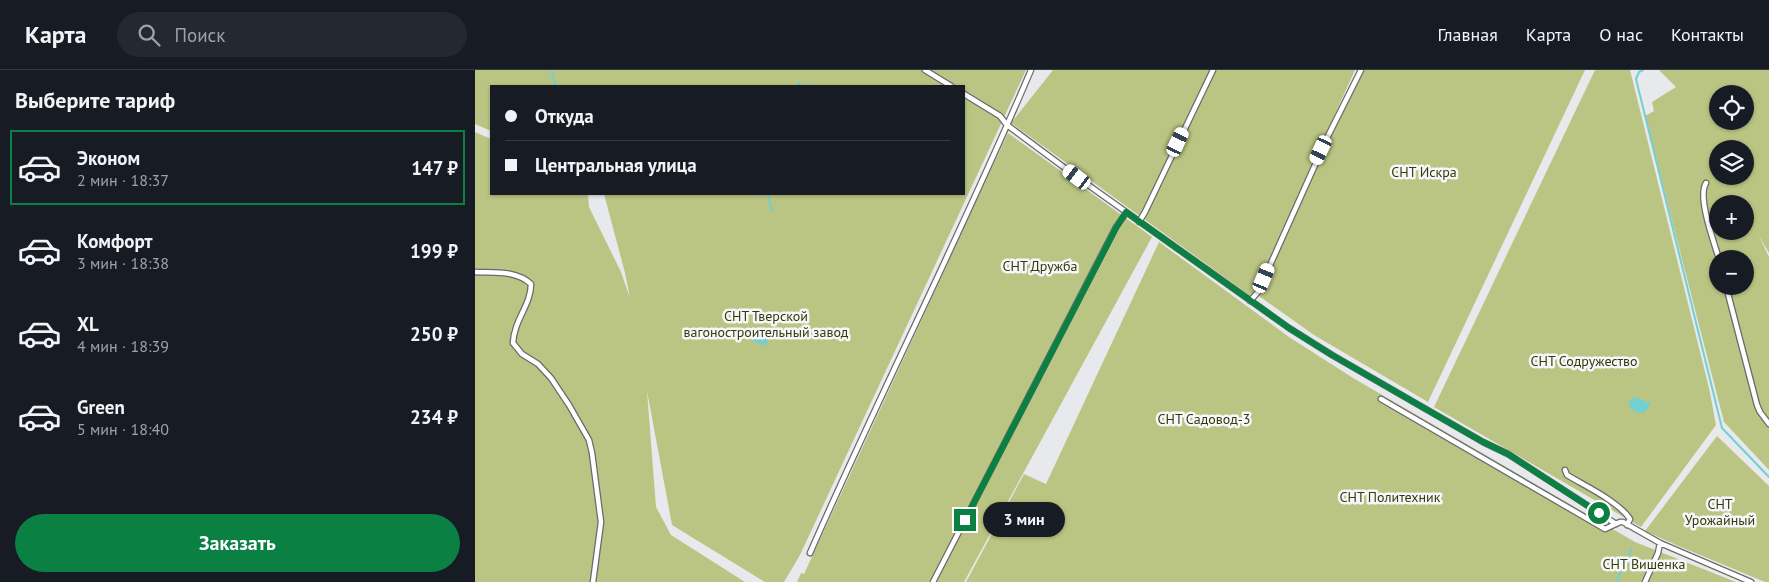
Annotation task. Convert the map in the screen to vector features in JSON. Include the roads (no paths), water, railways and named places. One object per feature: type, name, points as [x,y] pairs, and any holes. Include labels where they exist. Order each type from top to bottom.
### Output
[{"type":"street","points":[[925,70],[949,85]]},
{"type":"street","points":[[811,553],[1031,70]]},
{"type":"street","points":[[1139,222],[1213,70]]},
{"type":"street","points":[[1250,301],[1258,292],[1328,136],[1361,70]]},
{"type":"street","points":[[965,95],[1000,116],[1007,125],[1250,301],[1332,355],[1483,442],[1508,454],[1615,524]]},
{"type":"street","points":[[1706,183],[1703,190],[1703,200],[1717,250]]},
{"type":"street","points":[[933,582],[1126,212]]},
{"type":"street","points":[[475,272],[514,273],[525,278],[531,284],[531,292],[513,332],[513,342],[522,354],[538,364],[551,378],[589,440],[601,522],[593,582]]},
{"type":"street","points":[[1728,295],[1757,405],[1769,424]]},
{"type":"street","points":[[1381,398],[1605,529],[1620,522],[1660,544],[1751,582]]},
{"type":"street","points":[[1565,470],[1567,475],[1627,514],[1630,519],[1627,525]]},
{"type":"street","points":[[1645,582],[1660,544]]},
{"type":"water","points":[[762,329],[768,339],[766,346],[752,341],[756,331]]},
{"type":"water","points":[[1633,397],[1651,404],[1644,413],[1635,411],[1628,405]]},
{"type":"waterway","points":[[551,70],[556,85]]},
{"type":"waterway","points":[[1643,70],[1639,72],[1636,79],[1722,428],[1769,477]]},
{"type":"waterway","points":[[768,195],[772,211]]},
{"type":"waterway","points":[[1616,582],[1632,549]]},
{"type":"park label","name":"СНТ Искра","points":[[1424,172]]},
{"type":"park label","name":"СНТ Дружба","points":[[1040,266]]},
{"type":"park label","name":"СНТ Тверской вагоностроительный завод","points":[[766,324]]},
{"type":"park label","name":"СНТ Содружество","points":[[1584,361]]},
{"type":"park label","name":"СНТ Садовод-3","points":[[1204,419]]},
{"type":"park label","name":"СНТ Политехник","points":[[1390,497]]},
{"type":"park label","name":"СНТ Урожайный","points":[[1720,512]]},
{"type":"park label","name":"СНТ Вишенка","points":[[1644,564]]}]
